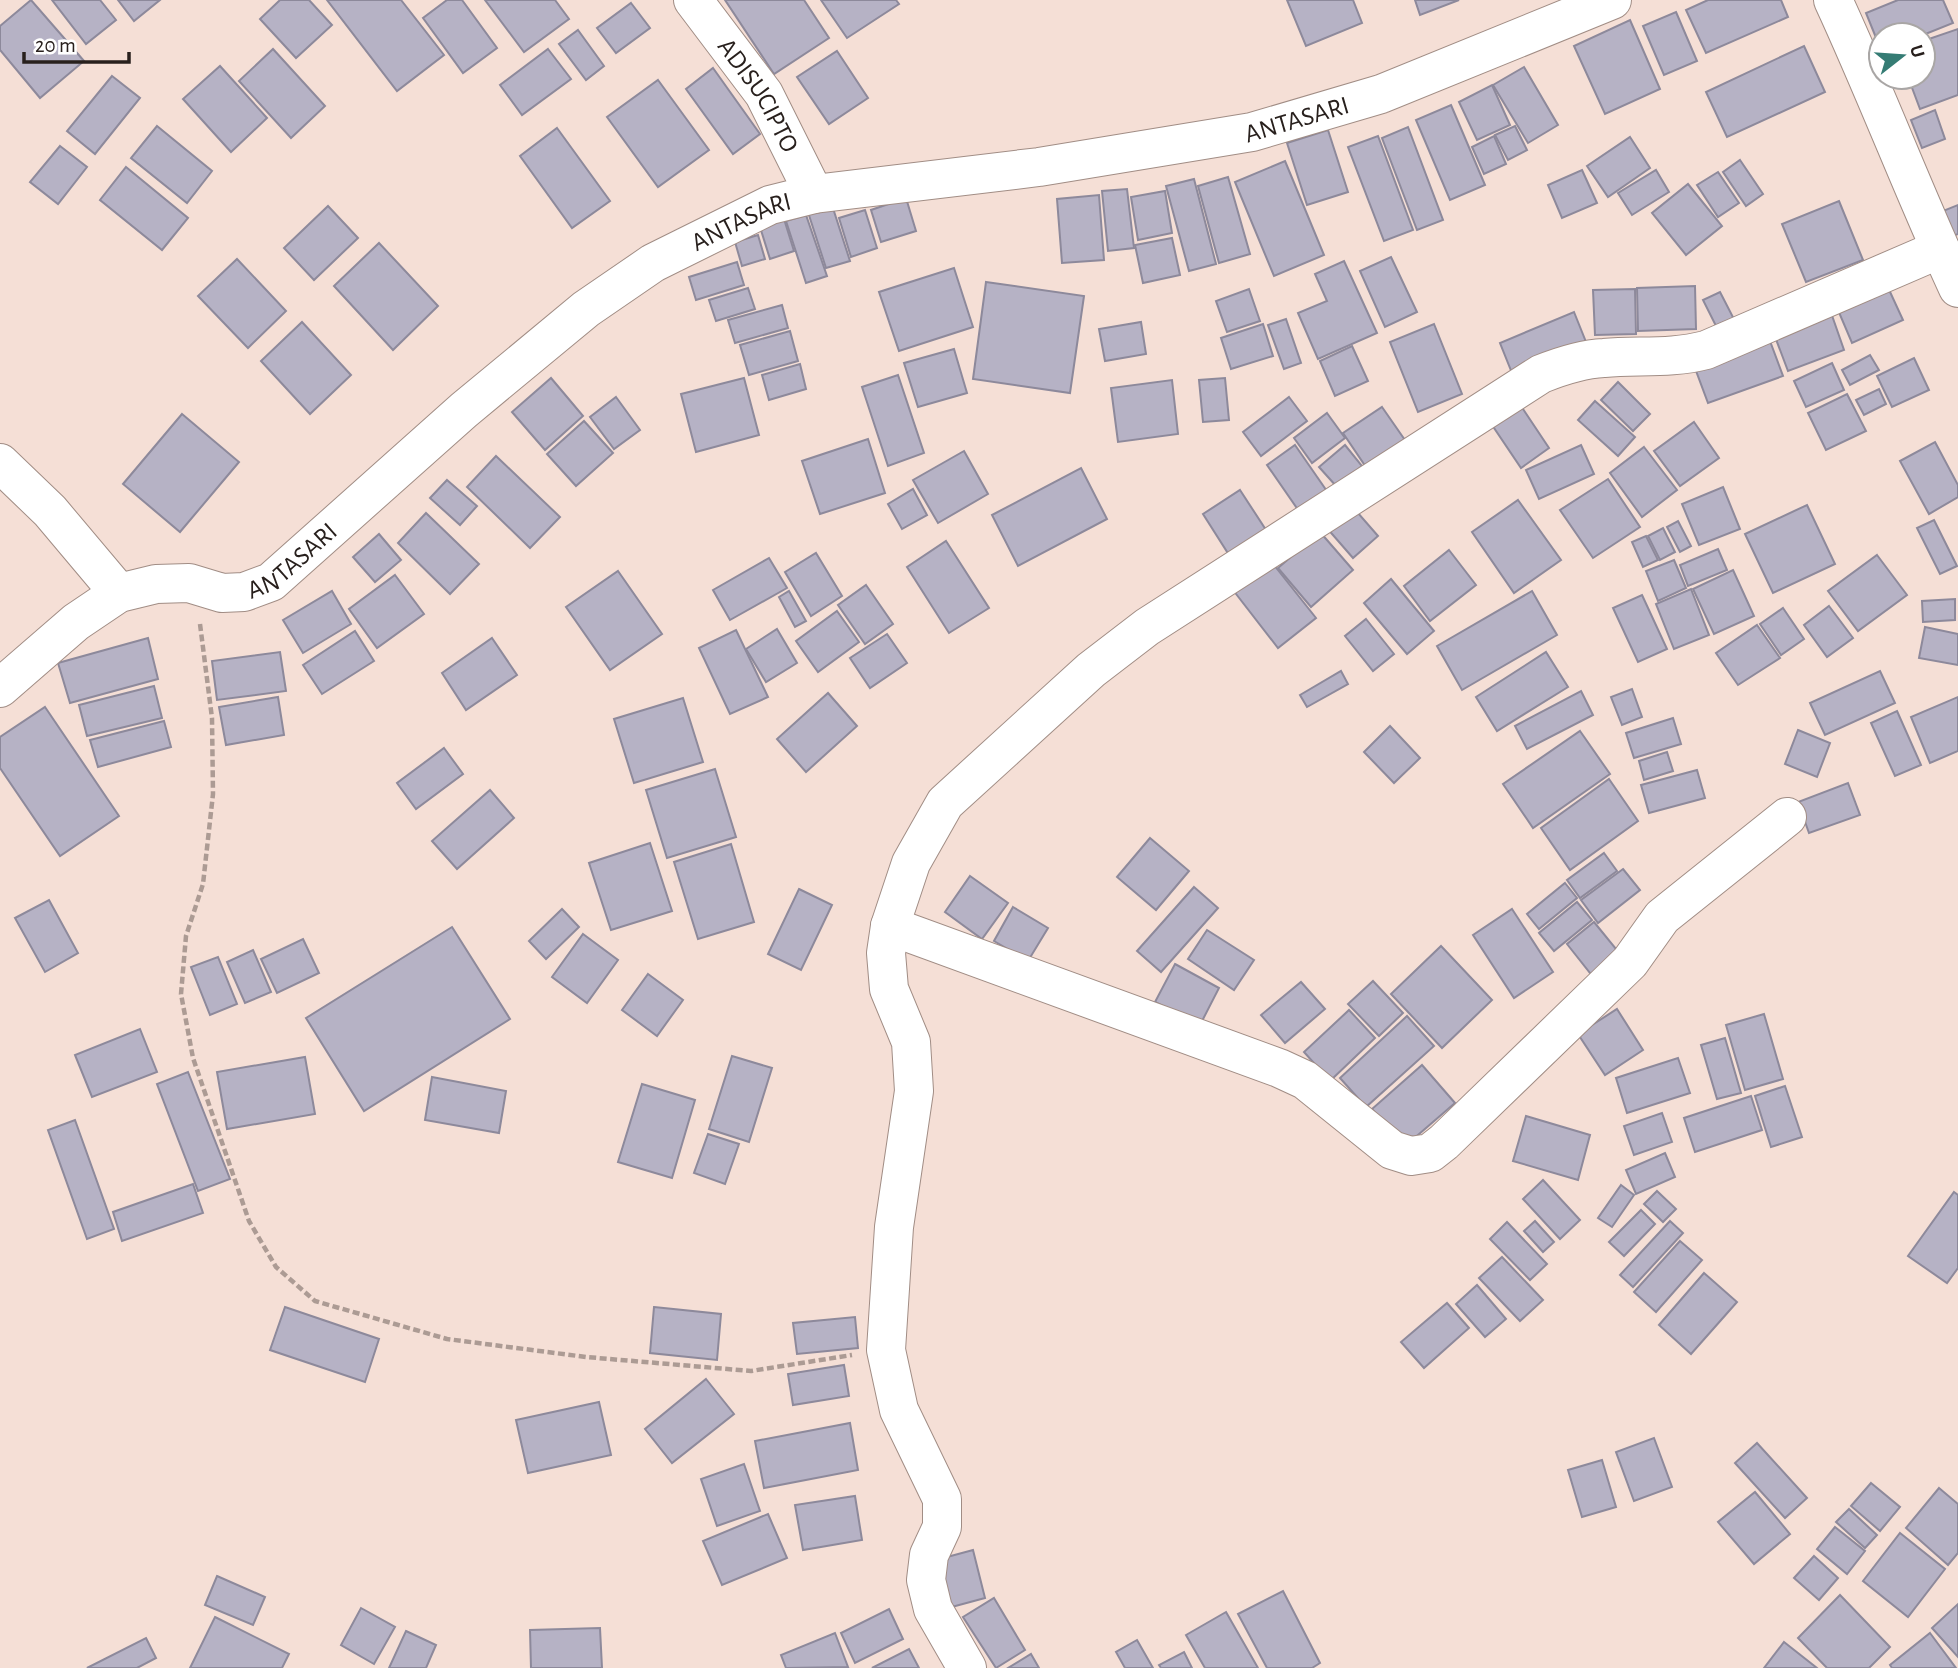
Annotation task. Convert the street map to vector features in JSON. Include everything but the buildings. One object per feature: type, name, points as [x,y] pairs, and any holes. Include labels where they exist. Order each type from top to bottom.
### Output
[{"type":"street","name":"ADISUCIPTO","points":[[693,0],[764,94],[814,194]]},
{"type":"street","name":"ANTASARI","points":[[0,688],[76,622],[119,593],[156,584],[190,583],[222,593],[244,592],[271,582],[464,410],[586,309],[653,263],[770,205],[814,194],[1039,167],[1252,132],[1381,94],[1612,0]]},
{"type":"street","points":[[1833,0],[1882,107],[1917,199],[1958,288]]},
{"type":"street","points":[[967,1668],[933,1609],[926,1580],[929,1555],[942,1527],[942,1499],[900,1410],[887,1350],[894,1227],[914,1091],[911,1042],[889,989],[886,953],[890,926],[911,863],[945,803],[1091,670],[1147,627],[1541,374],[1563,365],[1604,358],[1668,358],[1706,349],[1940,249]]},
{"type":"street","points":[[0,463],[50,511],[119,593]]},
{"type":"street","points":[[890,926],[1287,1072],[1305,1080],[1392,1150],[1411,1156],[1430,1153],[1444,1142],[1630,962],[1662,917],[1787,817]]},
{"type":"path","points":[[190,583],[204,642],[212,718],[213,794],[203,884],[186,936],[181,994],[193,1058],[240,1196],[249,1221],[276,1267],[315,1301],[447,1339],[586,1357],[751,1371],[887,1350]]}]
